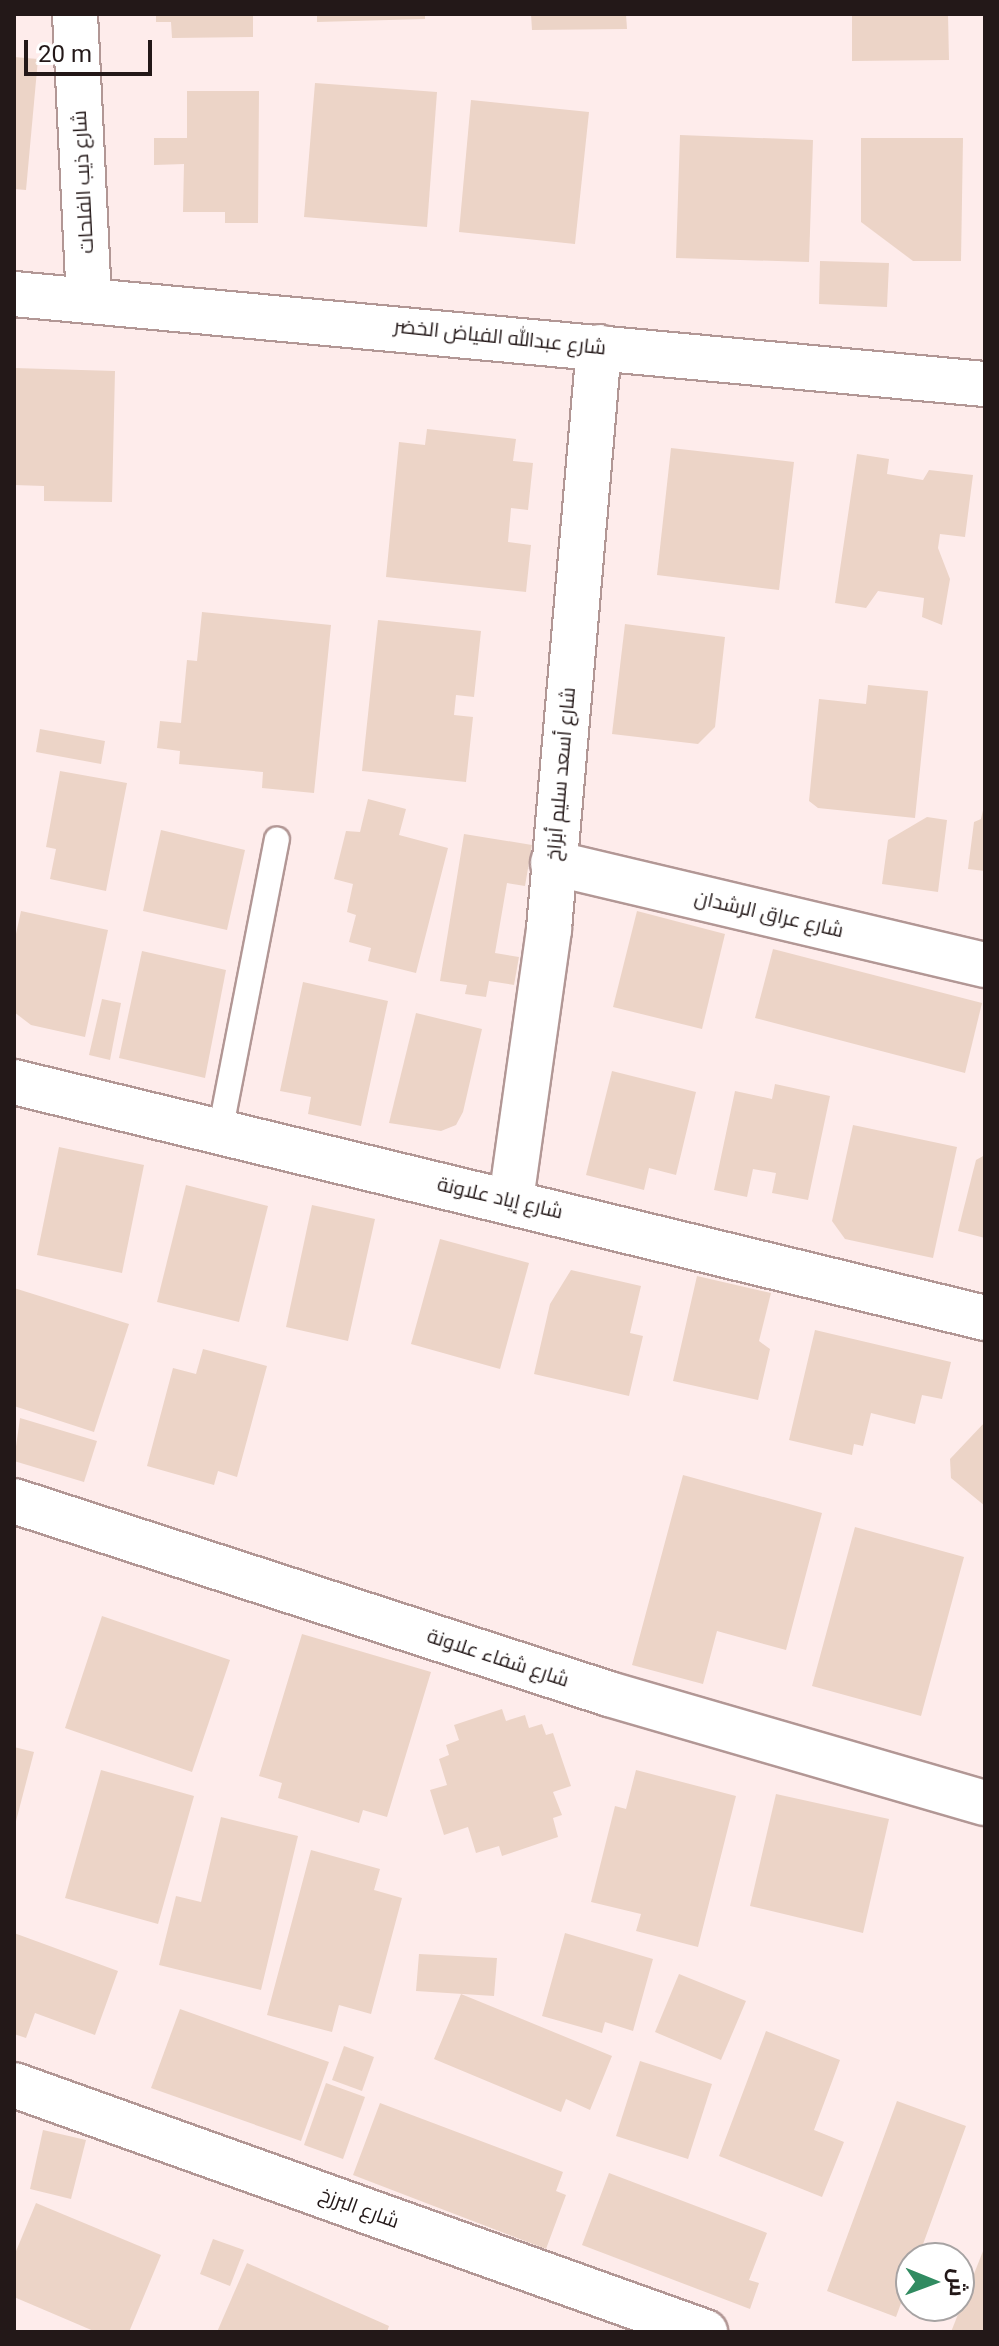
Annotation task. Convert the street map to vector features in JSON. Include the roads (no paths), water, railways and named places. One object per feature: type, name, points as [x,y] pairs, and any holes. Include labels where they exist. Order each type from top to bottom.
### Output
[{"type":"street","name":"شارع ذيب الفلحات","points":[[75,14],[89,301]]},
{"type":"street","name":"شارع عبدالله الفياض الخضر","points":[[14,294],[985,384]]},
{"type":"street","name":"شارع أسعد سليم أبزاخ","points":[[511,1200],[537,1033],[599,347]]},
{"type":"street","name":"شارع عراق الرشدان","points":[[553,863],[985,965]]},
{"type":"street","name":"شارع إياد علاونة","points":[[14,1082],[511,1200],[985,1318]]},
{"type":"street","name":"شارع شفاء علاونة","points":[[14,1501],[609,1694],[985,1803]]},
{"type":"street","name":"شارع البرزخ","points":[[14,2085],[705,2332]]},
{"type":"lane","points":[[220,1132],[277,840]]}]
